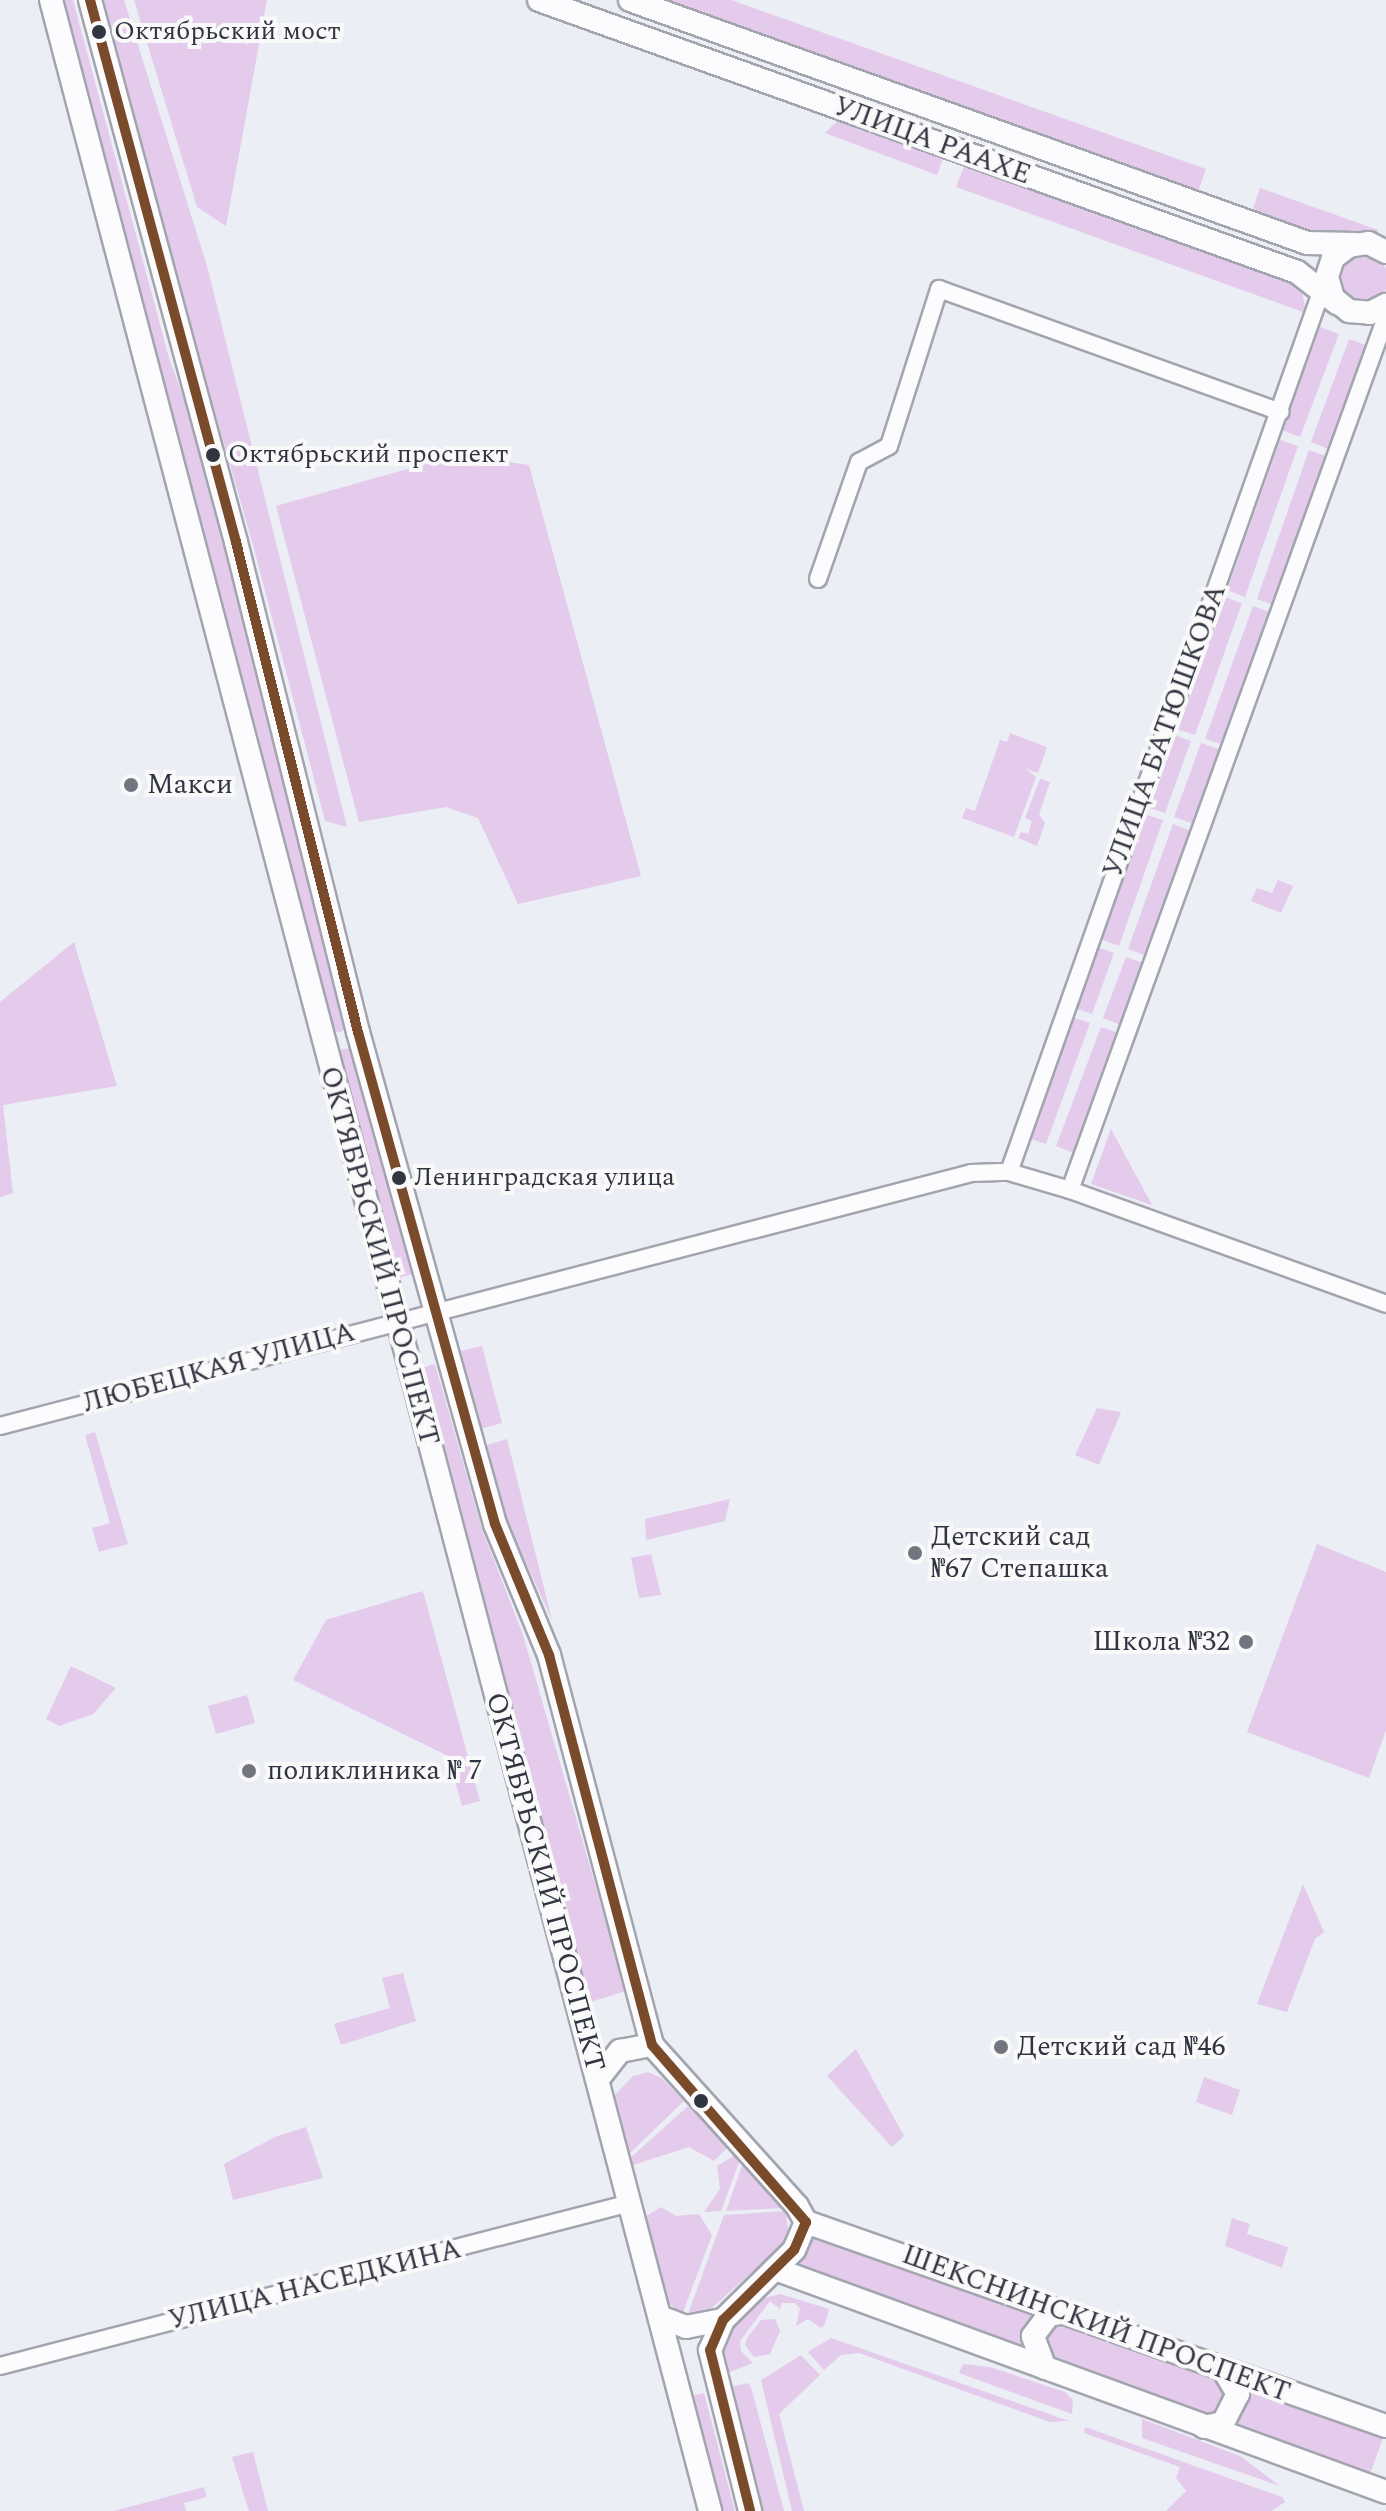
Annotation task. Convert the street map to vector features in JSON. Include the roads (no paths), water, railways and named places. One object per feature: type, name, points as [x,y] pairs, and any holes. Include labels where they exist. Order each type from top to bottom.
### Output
[{"type":"main road","name":"ОКТЯБРЬСКИЙ ПРОСПЕКТ","points":[[51,0],[395,1322],[710,2511]]},
{"type":"main road","name":"ОКТЯБРЬСКИЙ ПРОСПЕКТ","points":[[90,0],[236,542],[358,1032],[495,1524],[549,1655],[652,2045],[797,2206],[806,2222]]},
{"type":"main road","points":[[100,0],[114,50],[108,68]]},
{"type":"main road","name":"УЛИЦА РААХЕ","points":[[539,0],[1297,272],[1329,288],[1349,311],[1382,312]]},
{"type":"main road","name":"УЛИЦА РААХЕ","points":[[630,0],[1307,243],[1374,245]]},
{"type":"main road","points":[[1329,288],[1338,253],[1374,245]]},
{"type":"main road","points":[[323,1038],[333,1044],[358,1032]]},
{"type":"main road","points":[[598,2079],[620,2051],[652,2045]]},
{"type":"main road","points":[[750,2511],[710,2350],[723,2320],[794,2250],[806,2222]]},
{"type":"main road","name":"ШЕКСНИНСКИЙ ПРОСПЕКТ","points":[[806,2222],[1386,2426]]},
{"type":"main road","points":[[775,2269],[1386,2492]]},
{"type":"main road","points":[[1045,2368],[1033,2336],[1049,2315],[1066,2312]]},
{"type":"main road","points":[[660,2317],[686,2327],[723,2320]]},
{"type":"main road","points":[[1204,2427],[1223,2423],[1238,2394],[1223,2369]]},
{"type":"street","name":"УЛИЦА БАТЮШКОВА","points":[[1009,1172],[1280,412],[1329,288]]},
{"type":"street","points":[[818,579],[859,462],[889,446],[939,289],[1280,412]]},
{"type":"street","points":[[1070,1190],[1382,312]]},
{"type":"street","points":[[437,1311],[840,1203],[971,1173],[1009,1172],[1070,1190],[1386,1304]]},
{"type":"street","name":"ЛЮБЕЦКАЯ УЛИЦА","points":[[0,1426],[437,1311]]},
{"type":"street","name":"УЛИЦА НАСЕДКИНА","points":[[0,2366],[630,2203]]},
{"type":"place","name":"Октябрьский мост","points":[[99,32]]},
{"type":"place","name":"Октябрьский проспект","points":[[213,455]]},
{"type":"place","name":"Макси","points":[[131,785]]},
{"type":"place","name":"Ленинградская улица","points":[[399,1178]]},
{"type":"place","name":"Детский сад №67 Степашка","points":[[915,1553]]},
{"type":"place","name":"Школа №32","points":[[1246,1642]]},
{"type":"place","name":"поликлиника № 7","points":[[249,1771]]},
{"type":"place","name":"Детский сад №46","points":[[1001,2047]]}]
